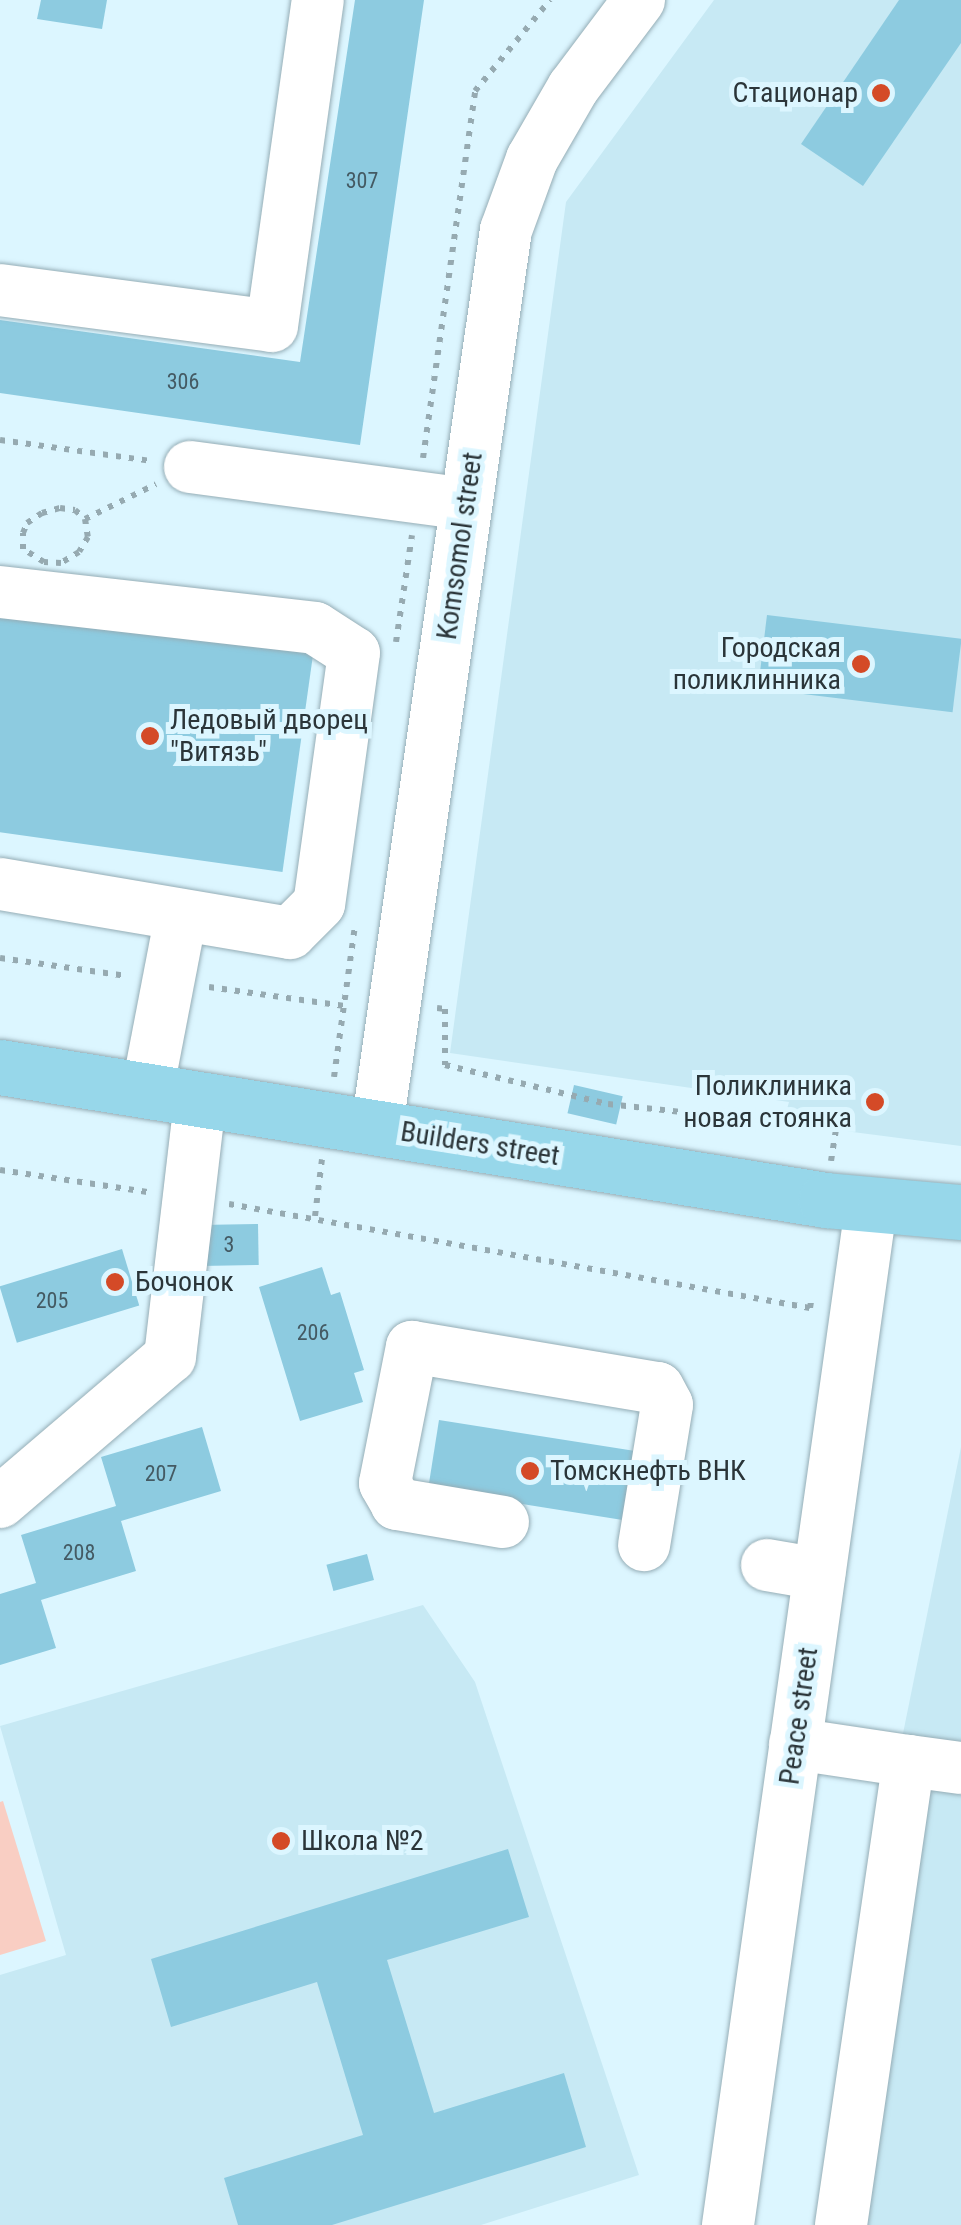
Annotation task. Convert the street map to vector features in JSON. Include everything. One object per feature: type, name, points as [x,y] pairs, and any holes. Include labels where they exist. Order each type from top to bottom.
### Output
[{"type":"main road","name":"Builders street","points":[[0,1067],[848,1204],[961,1212]]},
{"type":"street","points":[[0,290],[272,326],[318,0]]},
{"type":"street","name":"Komsomol street","points":[[352,1123],[442,501],[506,230],[532,160],[573,88],[593,23],[639,0]]},
{"type":"street","points":[[190,467],[442,501]]},
{"type":"street","points":[[0,592],[316,628],[354,653],[319,904],[290,933],[0,884]]},
{"type":"street","points":[[147,1092],[181,915]]},
{"type":"street","points":[[0,1502],[170,1357],[200,1100]]},
{"type":"street","name":"Peace street","points":[[728,2225],[819,1574],[848,1204]]},
{"type":"street","points":[[504,1522],[397,1504],[385,1483],[412,1347],[658,1388],[667,1405],[644,1545]]},
{"type":"street","points":[[767,1565],[819,1574]]},
{"type":"street","points":[[796,1744],[961,1768]]},
{"type":"street","points":[[841,2225],[908,1761]]},
{"type":"path","points":[[394,654],[442,501],[475,91],[550,0]]},
{"type":"path","points":[[0,440],[190,467]]},
{"type":"path","points":[[86,520],[190,467]]},
{"type":"path","points":[[76,510],[86,520],[88,536],[78,552],[61,563],[44,562],[23,550],[27,523],[42,512],[76,510]]},
{"type":"path","points":[[315,1216],[352,1123],[358,908]]},
{"type":"path","points":[[836,1130],[848,1204]]},
{"type":"path","points":[[0,1170],[315,1216],[810,1308],[813,1290]]},
{"type":"shaded area","points":[[714,0],[961,0],[961,1146],[783,1123],[789,1102],[450,1053],[566,202]]},
{"type":"shaded area","points":[[961,1447],[961,2225],[826,2225],[894,1778]]},
{"type":"shaded area","name":"Школа №2","points":[[423,1605],[475,1682],[639,2175],[481,2225],[0,2225],[0,1975],[66,1955],[0,1726]]},
{"type":"shaded area","points":[[3,1801],[46,1941],[0,1955],[0,1802]]},
{"type":"building","points":[[41,0],[107,0],[102,29],[37,19]]},
{"type":"building","points":[[355,0],[424,0],[360,445],[0,393],[0,320],[300,362]]},
{"type":"building","name":"Стационар","points":[[899,0],[961,0],[961,43],[863,186],[801,144]]},
{"type":"building","name":"Ледовый дворец \"Витязь\"","points":[[0,597],[315,641],[282,872],[0,832]]},
{"type":"building","name":"Городская поликлинника","points":[[767,615],[961,639],[953,712],[758,688]]},
{"type":"building","points":[[574,1085],[623,1096],[616,1125],[567,1113]]},
{"type":"building","points":[[258,1224],[259,1265],[201,1266],[200,1225]]},
{"type":"building","points":[[122,1249],[139,1305],[17,1343],[0,1286]]},
{"type":"building","points":[[322,1267],[331,1295],[340,1292],[364,1370],[354,1373],[363,1402],[300,1421],[259,1287]]},
{"type":"building","name":"Томскнефть ВНК","points":[[439,1420],[634,1451],[623,1520],[428,1489]]},
{"type":"building","points":[[202,1427],[221,1491],[121,1521],[136,1571],[41,1600],[56,1648],[0,1665],[0,1594],[36,1583],[21,1535],[116,1506],[101,1457]]},
{"type":"building","points":[[367,1554],[374,1580],[333,1591],[326,1565]]},
{"type":"building","name":"Школа №2","points":[[508,1849],[529,1917],[387,1960],[434,2113],[564,2073],[586,2147],[332,2225],[238,2225],[224,2178],[363,2135],[317,1982],[171,2027],[151,1959]]},
{"type":"place","name":"Стационар","points":[[881,93]]},
{"type":"place","name":"Городская поликлинника","points":[[861,664]]},
{"type":"place","name":"Ледовый дворец \"Витязь\"","points":[[150,736]]},
{"type":"place","name":"Поликлиника новая стоянка","points":[[875,1102]]},
{"type":"place","name":"Бочонок","points":[[115,1282]]},
{"type":"place","name":"Томскнефть ВНК","points":[[530,1471]]},
{"type":"place","name":"Школа №2","points":[[281,1841]]}]
